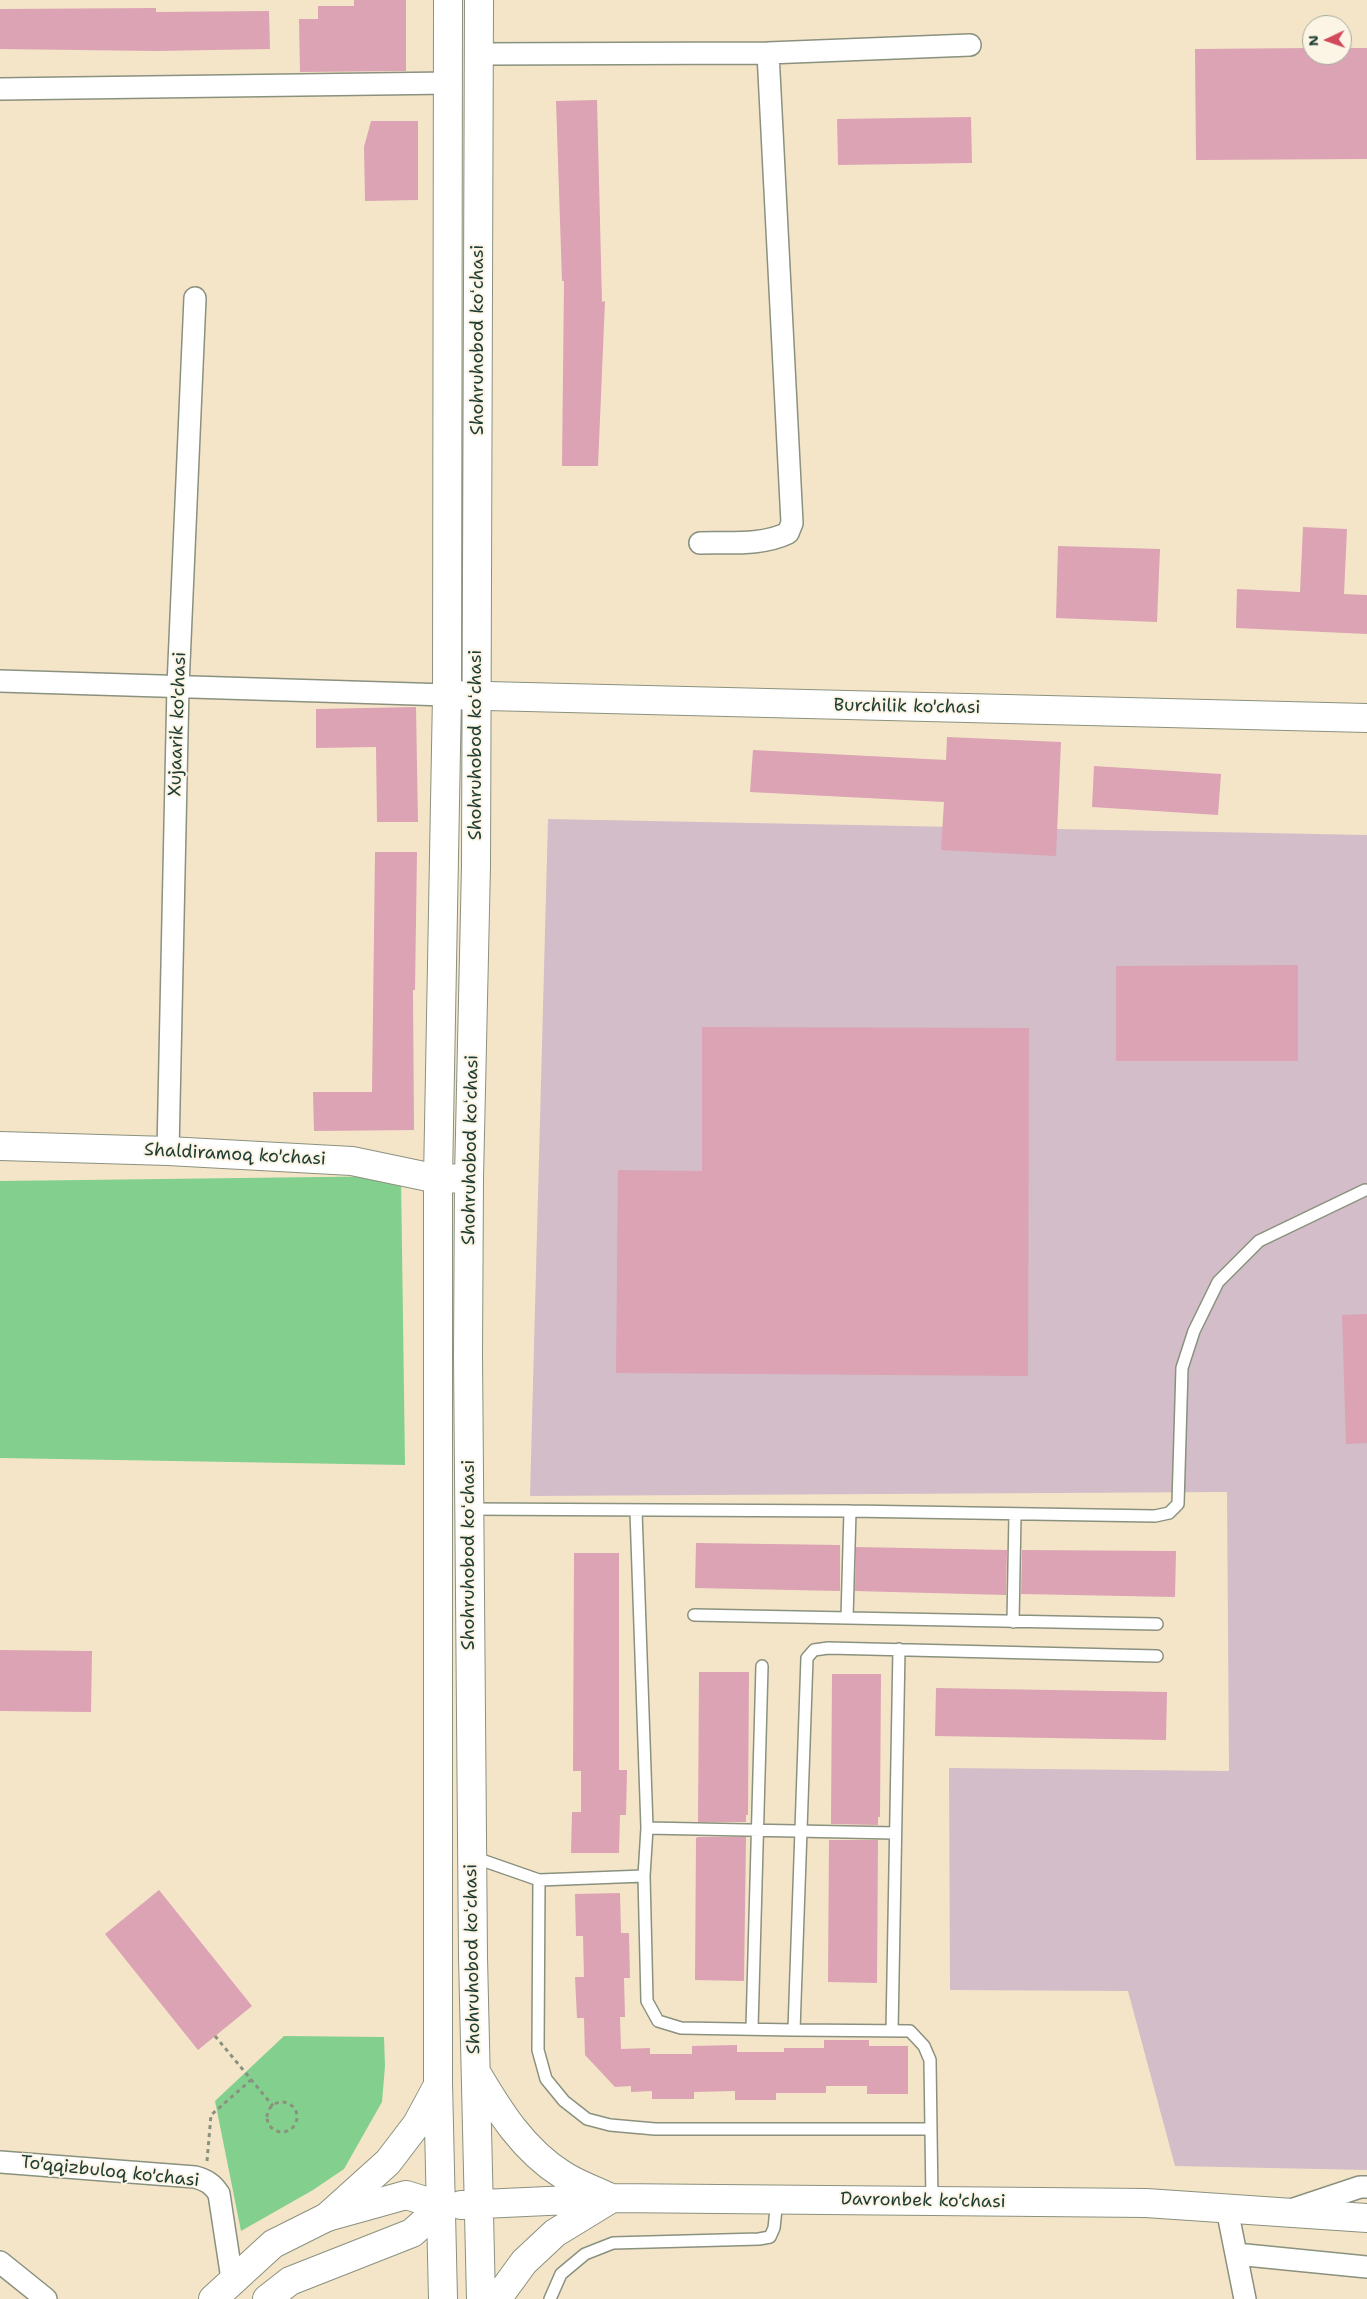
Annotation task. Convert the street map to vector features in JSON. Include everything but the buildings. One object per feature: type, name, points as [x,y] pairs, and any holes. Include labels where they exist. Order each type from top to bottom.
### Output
[{"type":"main road","name":"Shohruhobod koʻchasi","points":[[443,2299],[438,2083],[438,1179],[447,695],[450,83],[448,0]]},
{"type":"main road","name":"Shohruhobod koʻchasi","points":[[479,0],[476,866],[469,1178],[469,1510],[474,2068],[481,2299]]},
{"type":"main road","name":"Burchilik ko'chasi","points":[[447,695],[1367,718]]},
{"type":"main road","name":"Shaldiramoq ko'chasi","points":[[0,1146],[168,1151],[352,1161],[438,1179],[469,1178]]},
{"type":"main road","points":[[474,2068],[501,2113],[533,2152],[563,2176],[612,2198]]},
{"type":"main road","points":[[327,2217],[388,2162],[418,2124],[438,2083]]},
{"type":"main road","points":[[213,2299],[232,2279],[273,2244],[327,2217],[406,2195],[442,2206]]},
{"type":"main road","points":[[497,2299],[524,2262],[555,2233],[612,2198]]},
{"type":"main road","name":"Davronbek ko'chasi","points":[[442,2206],[612,2198],[1146,2203],[1367,2218]]},
{"type":"main road","points":[[267,2299],[290,2280],[412,2233],[442,2206]]},
{"type":"street","points":[[480,54],[768,53],[970,45]]},
{"type":"street","points":[[700,543],[763,541],[777,538],[788,533],[792,523],[768,53]]},
{"type":"street","points":[[0,89],[450,83]]},
{"type":"street","name":"Xujaarik ko'chasi","points":[[168,1151],[178,686],[195,298]]},
{"type":"street","points":[[0,681],[447,695]]},
{"type":"street","name":"To'qqizbuloq ko'chasi","points":[[2,2165],[195,2177],[205,2180],[215,2187],[219,2194],[232,2279]]},
{"type":"street","points":[[1285,2212],[1360,2187],[1367,2188]]},
{"type":"street","points":[[1227,2208],[1245,2299]]},
{"type":"street","points":[[1236,2254],[1367,2267]]},
{"type":"street","points":[[0,2262],[46,2299]]},
{"type":"lane","points":[[469,1510],[850,1511],[1156,1516],[1169,1514],[1178,1504],[1182,1368],[1194,1331],[1218,1282],[1259,1241],[1365,1190]]},
{"type":"lane","points":[[636,1511],[647,1828],[644,1876],[647,2001],[658,2020],[681,2028],[910,2031],[924,2046],[930,2060],[932,2202]]},
{"type":"lane","points":[[847,1618],[850,1511]]},
{"type":"lane","points":[[1013,1622],[1015,1514]]},
{"type":"lane","points":[[694,1615],[1157,1624]]},
{"type":"lane","points":[[794,2030],[807,1658],[814,1650],[828,1648],[899,1649],[1157,1656]]},
{"type":"lane","points":[[892,2031],[899,1649]]},
{"type":"lane","points":[[752,2028],[762,1666]]},
{"type":"lane","points":[[647,1828],[895,1833]]},
{"type":"lane","points":[[472,1856],[539,1880],[644,1876]]},
{"type":"lane","points":[[539,1880],[538,2050],[546,2079],[564,2101],[588,2119],[610,2125],[655,2129],[931,2129]]},
{"type":"lane","points":[[550,2299],[561,2274],[585,2254],[613,2243],[759,2239],[770,2237],[774,2228],[777,2200]]},
{"type":"path","points":[[215,2036],[273,2106]]},
{"type":"path","points":[[205,2180],[211,2115],[252,2080]]},
{"type":"path","points":[[284,2102],[293,2107],[297,2116],[292,2129],[282,2132],[270,2126],[267,2116],[273,2106],[284,2102]]},
{"type":"shaded area","points":[[548,819],[1367,835],[1367,2170],[1175,2166],[1128,1991],[950,1990],[949,1768],[1229,1771],[1227,1492],[530,1496]]},
{"type":"green space","points":[[401,1176],[405,1465],[0,1458],[0,1181]]},
{"type":"green space","points":[[284,2036],[384,2037],[385,2066],[382,2102],[344,2169],[313,2190],[241,2231],[215,2101]]}]
